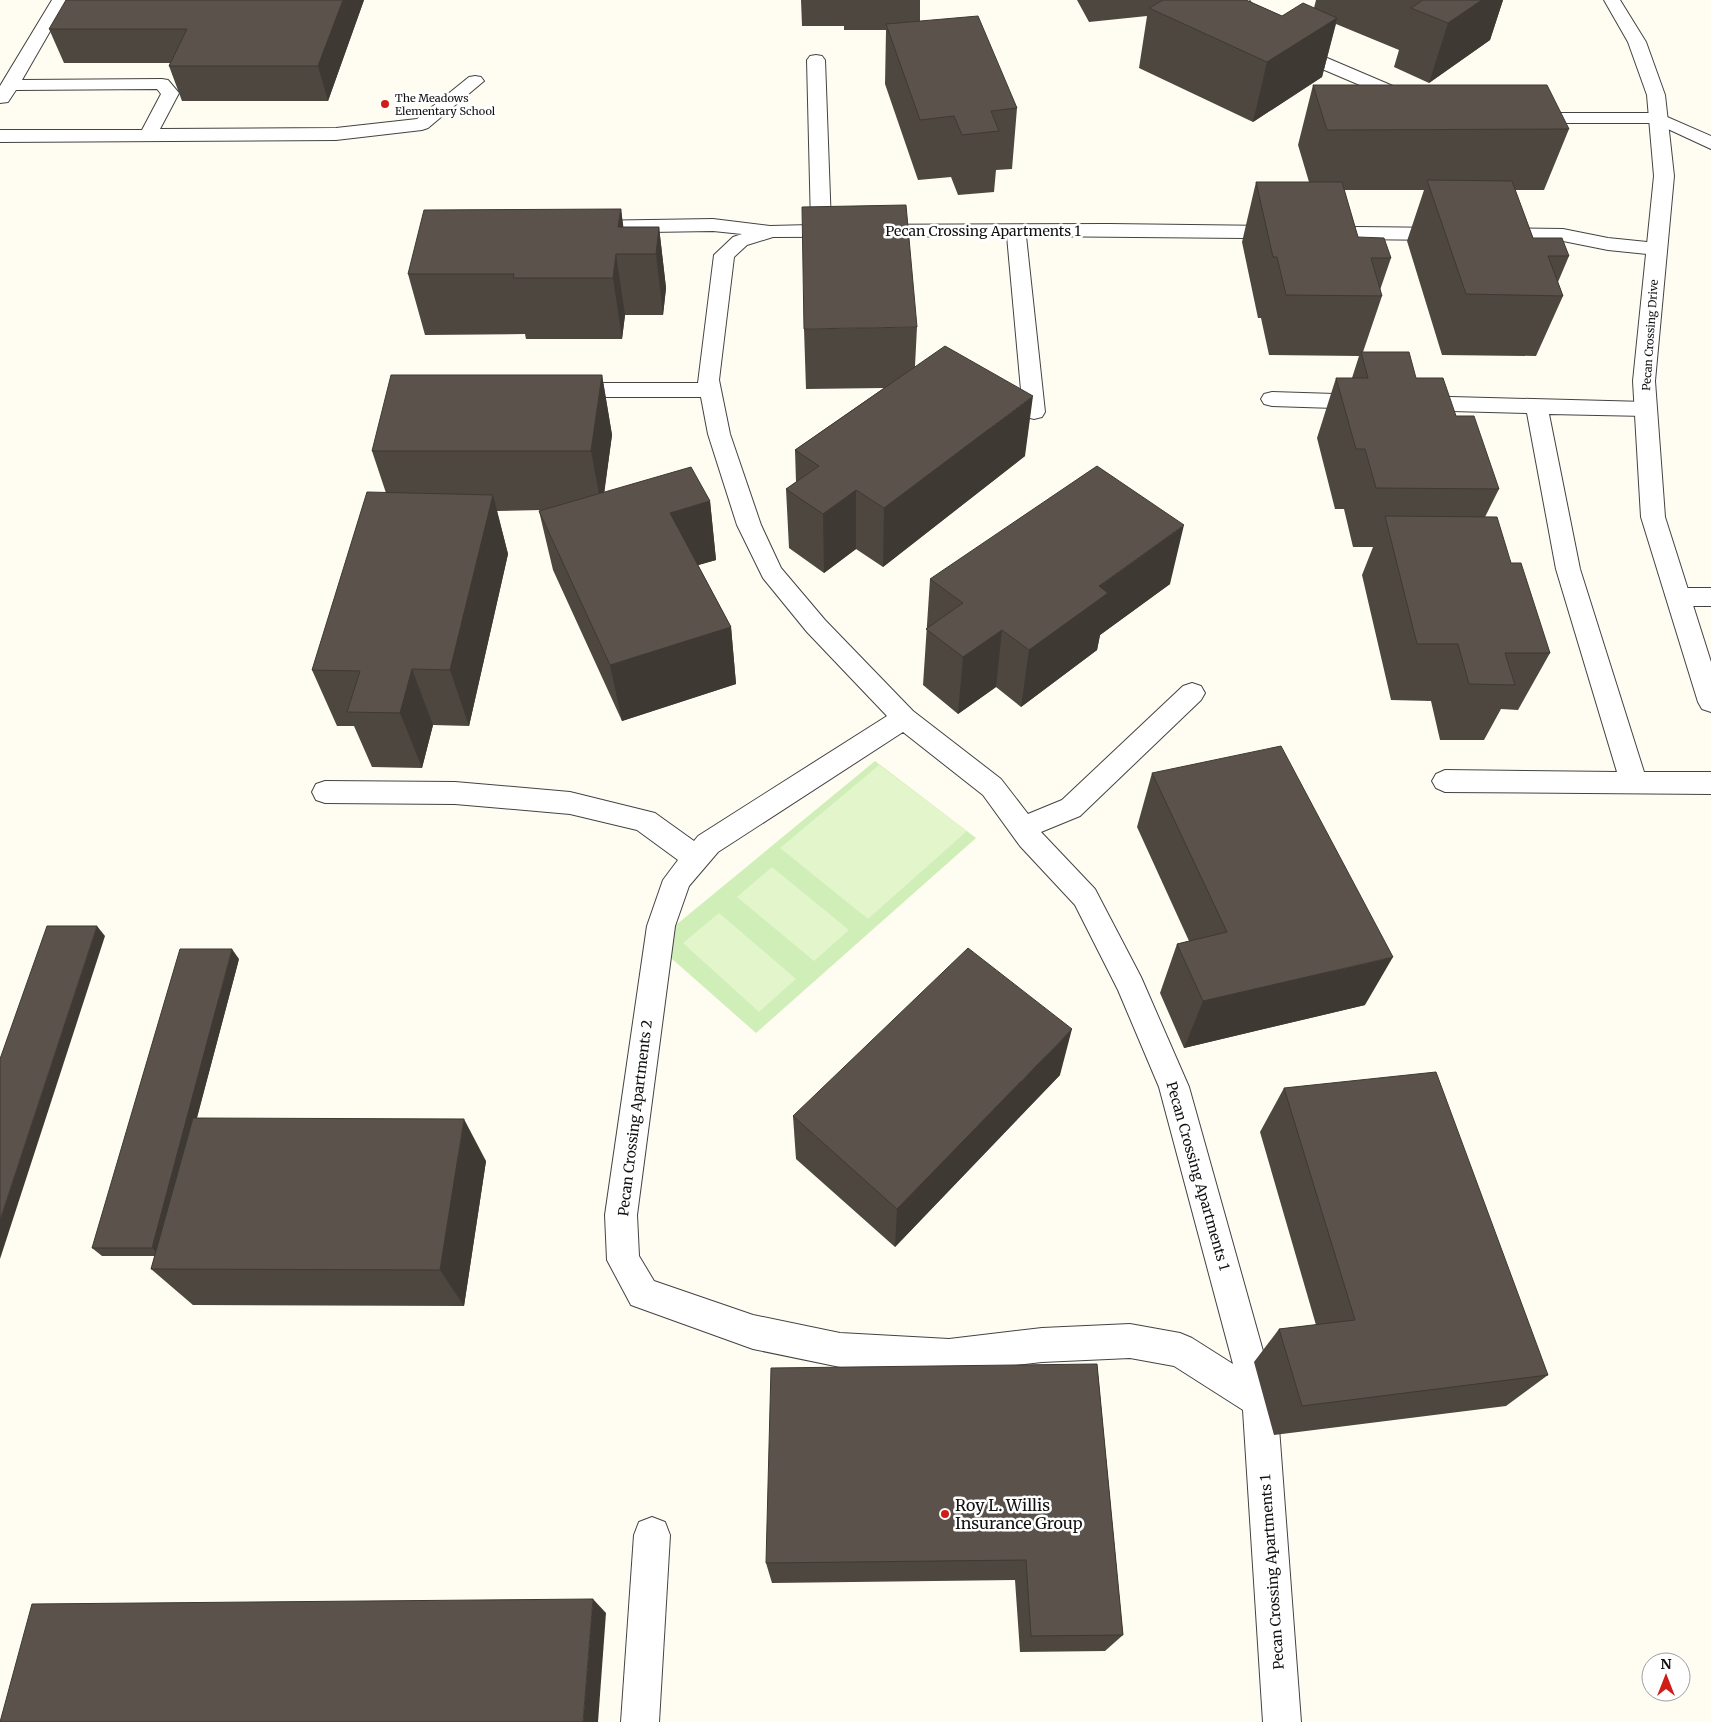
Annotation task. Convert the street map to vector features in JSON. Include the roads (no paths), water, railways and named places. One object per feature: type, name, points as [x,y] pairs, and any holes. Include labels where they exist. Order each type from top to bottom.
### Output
[{"type":"street","points":[[0,101],[60,0]]},
{"type":"street","points":[[1240,0],[1258,25],[1300,53],[1420,104]]},
{"type":"street","name":"Pecan Crossing Drive","points":[[1612,0],[1637,42],[1656,95],[1664,176],[1644,381],[1653,516],[1711,702]]},
{"type":"street","points":[[816,60],[821,231]]},
{"type":"street","points":[[0,136],[336,134],[422,124],[475,81]]},
{"type":"street","points":[[10,85],[162,84],[170,93],[148,135]]},
{"type":"street","points":[[1505,118],[1658,118],[1711,143]]},
{"type":"street","points":[[568,228],[713,225],[772,231]]},
{"type":"street","points":[[1016,230],[1034,412]]},
{"type":"street","name":"Pecan Crossing Apartments 1","points":[[1282,1722],[1260,1401],[1174,1087],[1131,986],[1085,898],[1023,828],[992,787],[904,718],[816,626],[771,572],[746,516],[719,434],[708,380],[724,255],[740,241],[772,231],[1016,230],[1563,235],[1608,244],[1657,249]]},
{"type":"street","points":[[550,390],[710,390]]},
{"type":"street","points":[[1272,399],[1646,410]]},
{"type":"street","points":[[1537,406],[1568,569],[1634,783]]},
{"type":"street","points":[[1678,597],[1711,597]]},
{"type":"street","points":[[1023,828],[1071,808],[1192,693]]},
{"type":"street","name":"Pecan Crossing Apartments 2","points":[[904,718],[708,844],[677,880],[661,926],[621,1215],[623,1260],[643,1293],[753,1332],[840,1350],[949,1356],[1042,1345],[1130,1341],[1180,1350],[1260,1401]]},
{"type":"street","points":[[1445,782],[1711,783]]},
{"type":"street","points":[[325,792],[456,793],[570,803],[645,821],[696,858]]},
{"type":"street","points":[[640,1722],[652,1535]]},
{"type":"place","name":"The Meadows Elementary School","points":[[385,104]]},
{"type":"place","name":"Roy L. Willis Insurance Group","points":[[945,1514]]}]
